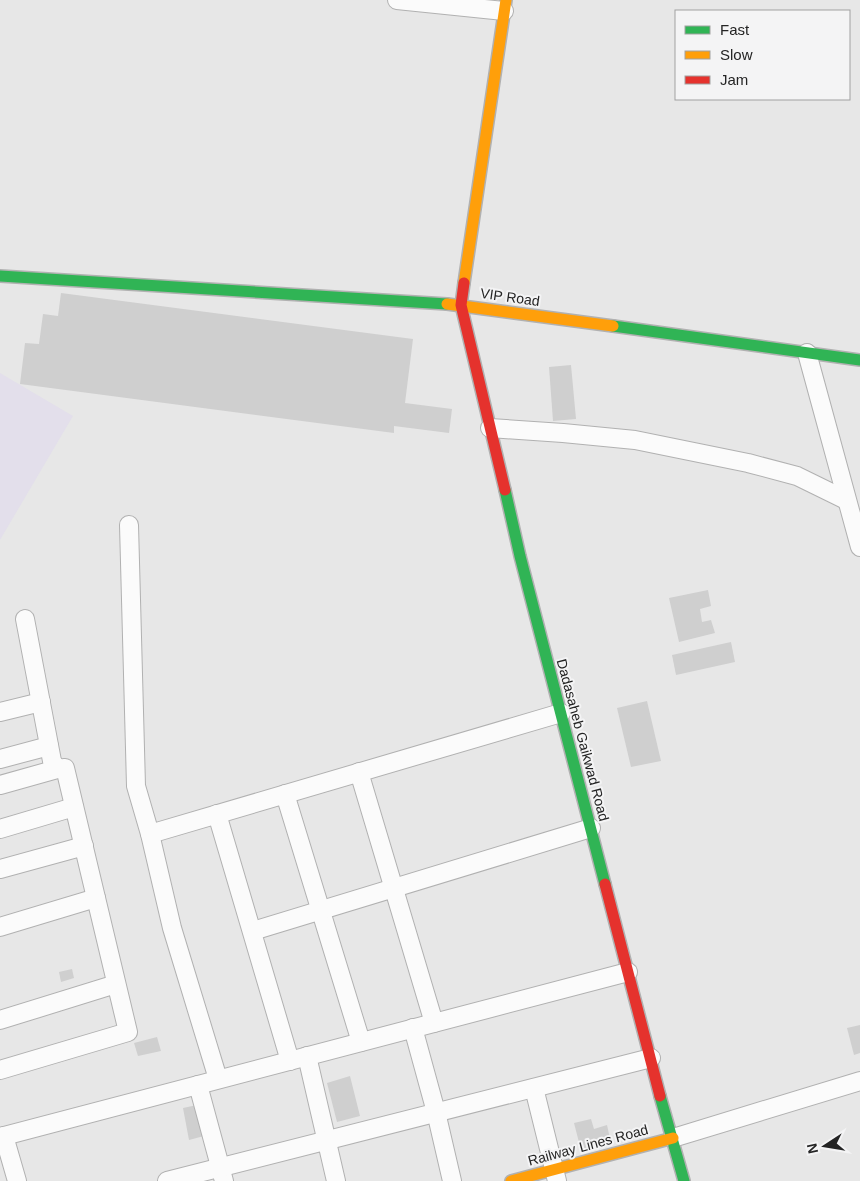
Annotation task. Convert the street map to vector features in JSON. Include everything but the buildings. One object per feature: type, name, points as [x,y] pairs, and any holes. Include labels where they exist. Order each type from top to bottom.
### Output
[{"type":"street","points":[[397,0],[505,6]]},
{"type":"street","name":"VIP Road","points":[[505,6],[461,305],[860,360]]},
{"type":"street","points":[[0,276],[461,305]]},
{"type":"street","name":"Dadasaheb Gaikwad Road","points":[[461,305],[520,556],[684,1181]]},
{"type":"street","points":[[807,353],[860,547]]},
{"type":"street","points":[[490,428],[563,433],[644,442],[748,463],[797,476],[846,500]]},
{"type":"street","points":[[129,525],[136,786],[150,834],[172,928],[218,1079]]},
{"type":"street","points":[[25,619],[52,761],[57,769]]},
{"type":"street","points":[[0,712],[40,702]]},
{"type":"street","points":[[150,834],[561,713]]},
{"type":"street","points":[[0,759],[49,746]]},
{"type":"street","points":[[0,785],[65,768],[128,1032],[0,1070]]},
{"type":"street","points":[[359,772],[434,1023]]},
{"type":"street","points":[[286,794],[360,1042]]},
{"type":"street","points":[[0,829],[74,807]]},
{"type":"street","points":[[217,814],[290,1061]]},
{"type":"street","points":[[252,931],[591,828]]},
{"type":"street","points":[[0,869],[84,846]]},
{"type":"street","points":[[0,927],[96,898]]},
{"type":"street","points":[[17,1181],[2,1136],[628,972]]},
{"type":"street","points":[[0,1020],[116,984]]},
{"type":"street","points":[[413,1028],[436,1112],[452,1181]]},
{"type":"street","points":[[307,1056],[336,1181]]},
{"type":"street","points":[[168,1181],[222,1174],[327,1140],[651,1058]]},
{"type":"street","points":[[673,1138],[860,1081]]},
{"type":"street","points":[[198,1085],[222,1174]]},
{"type":"street","points":[[534,1088],[556,1175]]},
{"type":"street","name":"Railway Lines Road","points":[[510,1181],[556,1175],[673,1138]]},
{"type":"shaded area","points":[[0,373],[73,416],[0,540]]},
{"type":"traffic: fast","points":[[0,276],[447,304]]},
{"type":"traffic: fast","points":[[613,326],[860,360]]},
{"type":"traffic: fast","points":[[505,490],[520,556],[605,884]]},
{"type":"traffic: fast","points":[[660,1096],[684,1181]]},
{"type":"traffic: slow","points":[[464,283],[506,0]]},
{"type":"traffic: slow","points":[[447,304],[613,326]]},
{"type":"traffic: slow","points":[[511,1181],[673,1138]]},
{"type":"traffic: jam","points":[[464,283],[461,305],[505,490]]},
{"type":"traffic: jam","points":[[605,884],[660,1096]]}]
